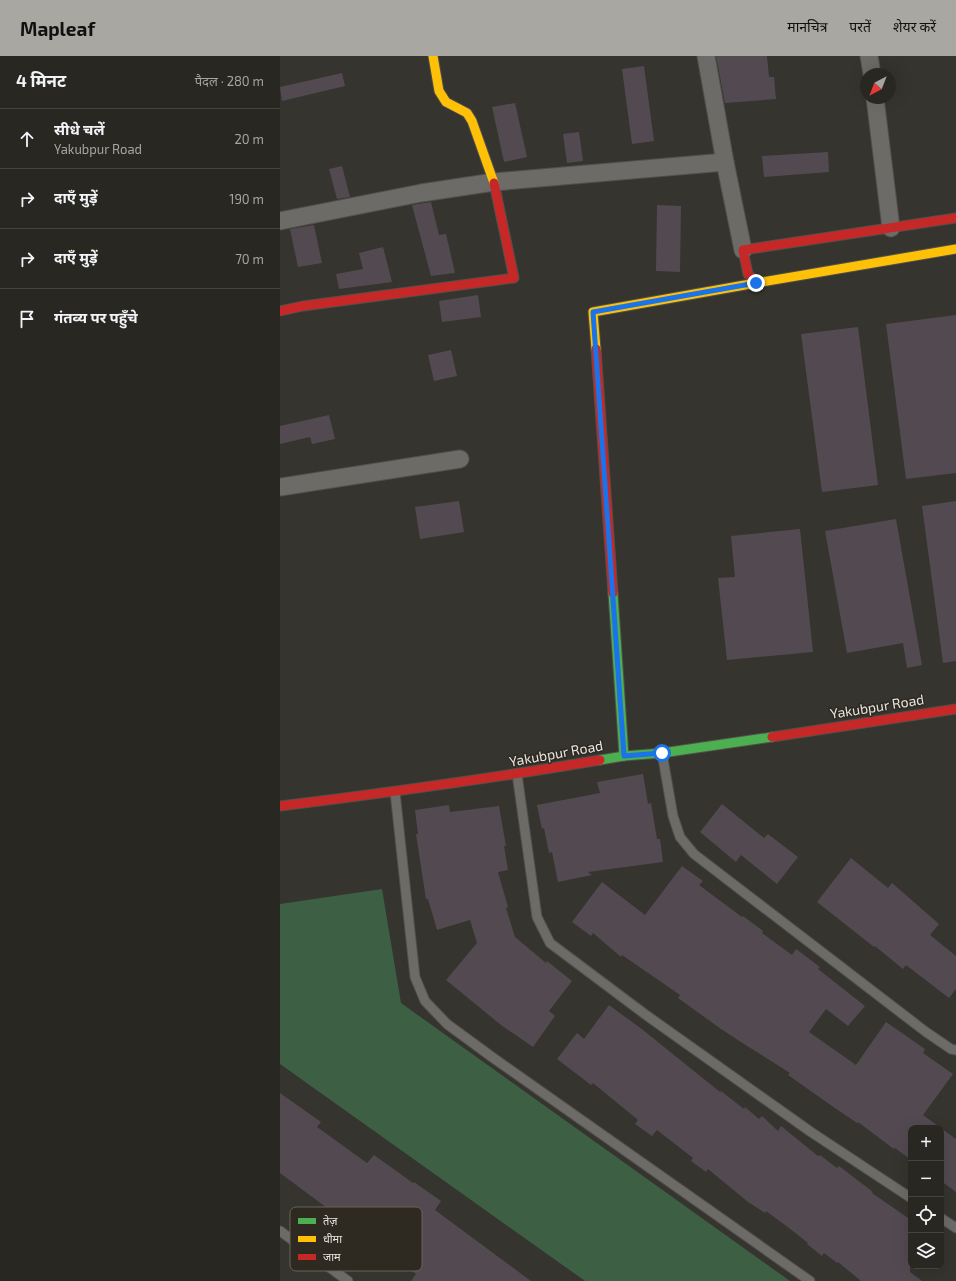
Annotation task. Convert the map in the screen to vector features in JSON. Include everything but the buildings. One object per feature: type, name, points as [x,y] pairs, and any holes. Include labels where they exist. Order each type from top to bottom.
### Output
[{"type":"street","points":[[280,311],[303,306],[514,278],[494,182],[472,121],[466,113],[446,102],[439,91],[433,56]]},
{"type":"street","points":[[706,56],[725,162],[748,274],[756,283]]},
{"type":"street","points":[[869,56],[871,68]]},
{"type":"street","points":[[875,104],[891,228]]},
{"type":"street","points":[[280,221],[422,193],[494,182],[725,162]]},
{"type":"street","points":[[743,250],[956,218]]},
{"type":"street","points":[[624,756],[593,312],[956,249]]},
{"type":"street","points":[[280,487],[460,459]]},
{"type":"street","name":"Yakubpur Road","points":[[280,806],[395,792],[624,756],[662,753],[956,708]]},
{"type":"lane","points":[[662,753],[673,816],[680,837],[694,854],[926,1032],[951,1049],[956,1050]]},
{"type":"lane","points":[[517,774],[537,917],[550,943],[646,1015],[811,1132],[909,1197]]},
{"type":"lane","points":[[395,792],[415,977],[425,1001],[447,1024],[475,1045],[810,1281]]},
{"type":"lane","points":[[944,1220],[956,1228]]},
{"type":"lane","points":[[280,1231],[290,1238]]},
{"type":"lane","points":[[334,1271],[348,1281]]},
{"type":"green space","points":[[382,889],[401,1003],[790,1281],[585,1281],[280,1064],[280,904]]},
{"type":"traffic: fast","points":[[613,593],[624,756]]},
{"type":"traffic: fast","points":[[600,760],[624,756],[662,753],[772,737]]},
{"type":"traffic: slow","points":[[433,56],[439,91],[446,102],[467,113],[472,121],[494,183]]},
{"type":"traffic: slow","points":[[753,279],[756,283],[956,249]]},
{"type":"traffic: slow","points":[[596,349],[593,312],[756,283]]},
{"type":"traffic: jam","points":[[280,311],[303,306],[514,278],[494,183]]},
{"type":"traffic: jam","points":[[753,279],[748,274],[743,250],[956,218]]},
{"type":"traffic: jam","points":[[596,349],[613,593]]},
{"type":"traffic: jam","points":[[772,737],[956,709]]},
{"type":"traffic: jam","points":[[280,806],[440,785],[600,760]]},
{"type":"route","points":[[662,753],[624,756],[593,312],[756,283]]}]
